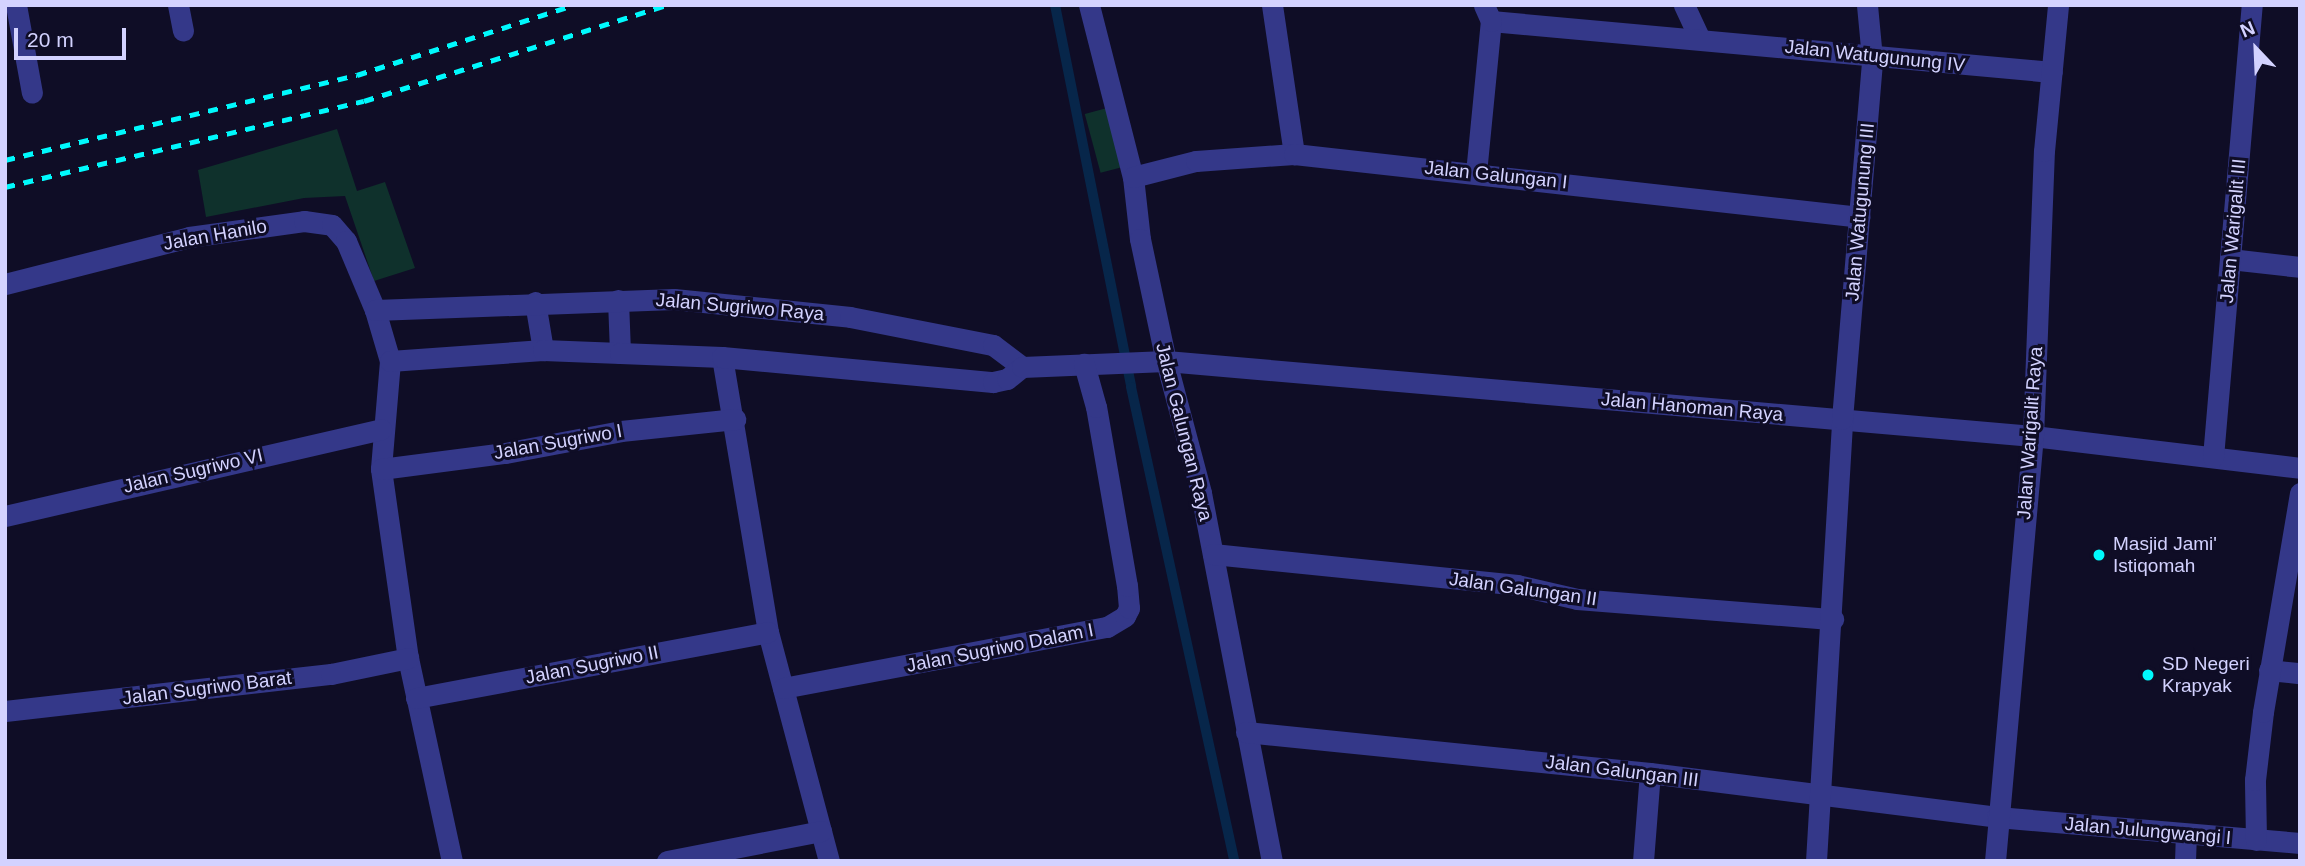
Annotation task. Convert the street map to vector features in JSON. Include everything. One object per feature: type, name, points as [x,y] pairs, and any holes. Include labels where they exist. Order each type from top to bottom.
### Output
[{"type":"street","points":[[16,5],[32,93]]},
{"type":"street","points":[[178,5],[183,31]]},
{"type":"street","name":"Jalan Galungan Raya","points":[[1089,5],[1133,177],[1159,361],[1213,554],[1272,861]]},
{"type":"street","points":[[1272,5],[1294,154]]},
{"type":"street","points":[[1684,5],[1699,37]]},
{"type":"street","name":"Jalan Watugunung III","points":[[1842,419],[1872,58],[1867,5]]},
{"type":"street","name":"Jalan Warigalit Raya","points":[[1996,861],[1997,817],[2033,436],[2044,151],[2058,5]]},
{"type":"street","name":"Jalan Warigalit III","points":[[2213,457],[2252,5]]},
{"type":"street","name":"Jalan Watugunung IV","points":[[1476,173],[1487,13],[1872,58],[2052,72]]},
{"type":"street","name":"Jalan Galungan I","points":[[1133,177],[1196,161],[1294,154],[1860,217]]},
{"type":"street","name":"Jalan Hanilo","points":[[5,284],[189,237],[304,221],[332,225],[346,241],[375,310]]},
{"type":"street","points":[[2230,259],[2300,267]]},
{"type":"street","name":"Jalan Sugriwo Raya","points":[[375,310],[535,302],[674,299],[850,317],[993,345],[1008,352],[1022,367]]},
{"type":"street","points":[[618,300],[620,353]]},
{"type":"street","points":[[535,302],[543,350]]},
{"type":"street","points":[[375,310],[390,361],[382,429],[382,469],[408,658],[452,861]]},
{"type":"street","points":[[390,361],[543,350],[722,357],[993,382],[1022,367],[1087,364]]},
{"type":"street","points":[[722,357],[735,419],[740,483],[768,632],[829,861]]},
{"type":"street","name":"Jalan Hanoman Raya","points":[[1087,364],[1159,361],[1842,419],[2033,436],[2300,468]]},
{"type":"street","name":"Jalan Sugriwo Dalam I","points":[[783,688],[1107,628],[1125,617],[1129,608],[1128,586],[1087,364]]},
{"type":"street","name":"Jalan Sugriwo I","points":[[382,469],[505,453],[621,431],[735,419]]},
{"type":"street","points":[[1816,861],[1833,619],[1842,419]]},
{"type":"street","name":"Jalan Sugriwo VI","points":[[5,516],[382,429]]},
{"type":"street","points":[[2256,841],[2255,780],[2269,670],[2300,493]]},
{"type":"street","name":"Jalan Galungan II","points":[[1213,554],[1517,585],[1577,599],[1833,619]]},
{"type":"street","name":"Jalan Sugriwo II","points":[[416,698],[768,632]]},
{"type":"street","name":"Jalan Sugriwo Barat","points":[[5,711],[331,674],[408,658]]},
{"type":"street","points":[[2269,670],[2300,673]]},
{"type":"street","name":"Jalan Galungan III","points":[[1246,732],[1650,773],[1820,797],[1997,817]]},
{"type":"street","points":[[1643,861],[1650,773]]},
{"type":"street","name":"Jalan Julungwangi I","points":[[1997,817],[2300,843]]},
{"type":"street","points":[[667,861],[821,831]]},
{"type":"street","points":[[2185,861],[2186,835]]},
{"type":"green space","points":[[1107,108],[1123,167],[1101,173],[1085,114]]},
{"type":"green space","points":[[337,129],[357,191],[385,182],[415,268],[374,281],[345,196],[304,198],[206,217],[198,170]]},
{"type":"waterway","points":[[1055,5],[1131,387],[1234,861]]},
{"type":"railway","points":[[5,160],[357,75],[574,5]]},
{"type":"railway","points":[[5,187],[364,101],[666,5]]},
{"type":"place","name":"Masjid Jami' Istiqomah","points":[[2099,555]]},
{"type":"place","name":"SD Negeri Krapyak","points":[[2148,675]]}]
